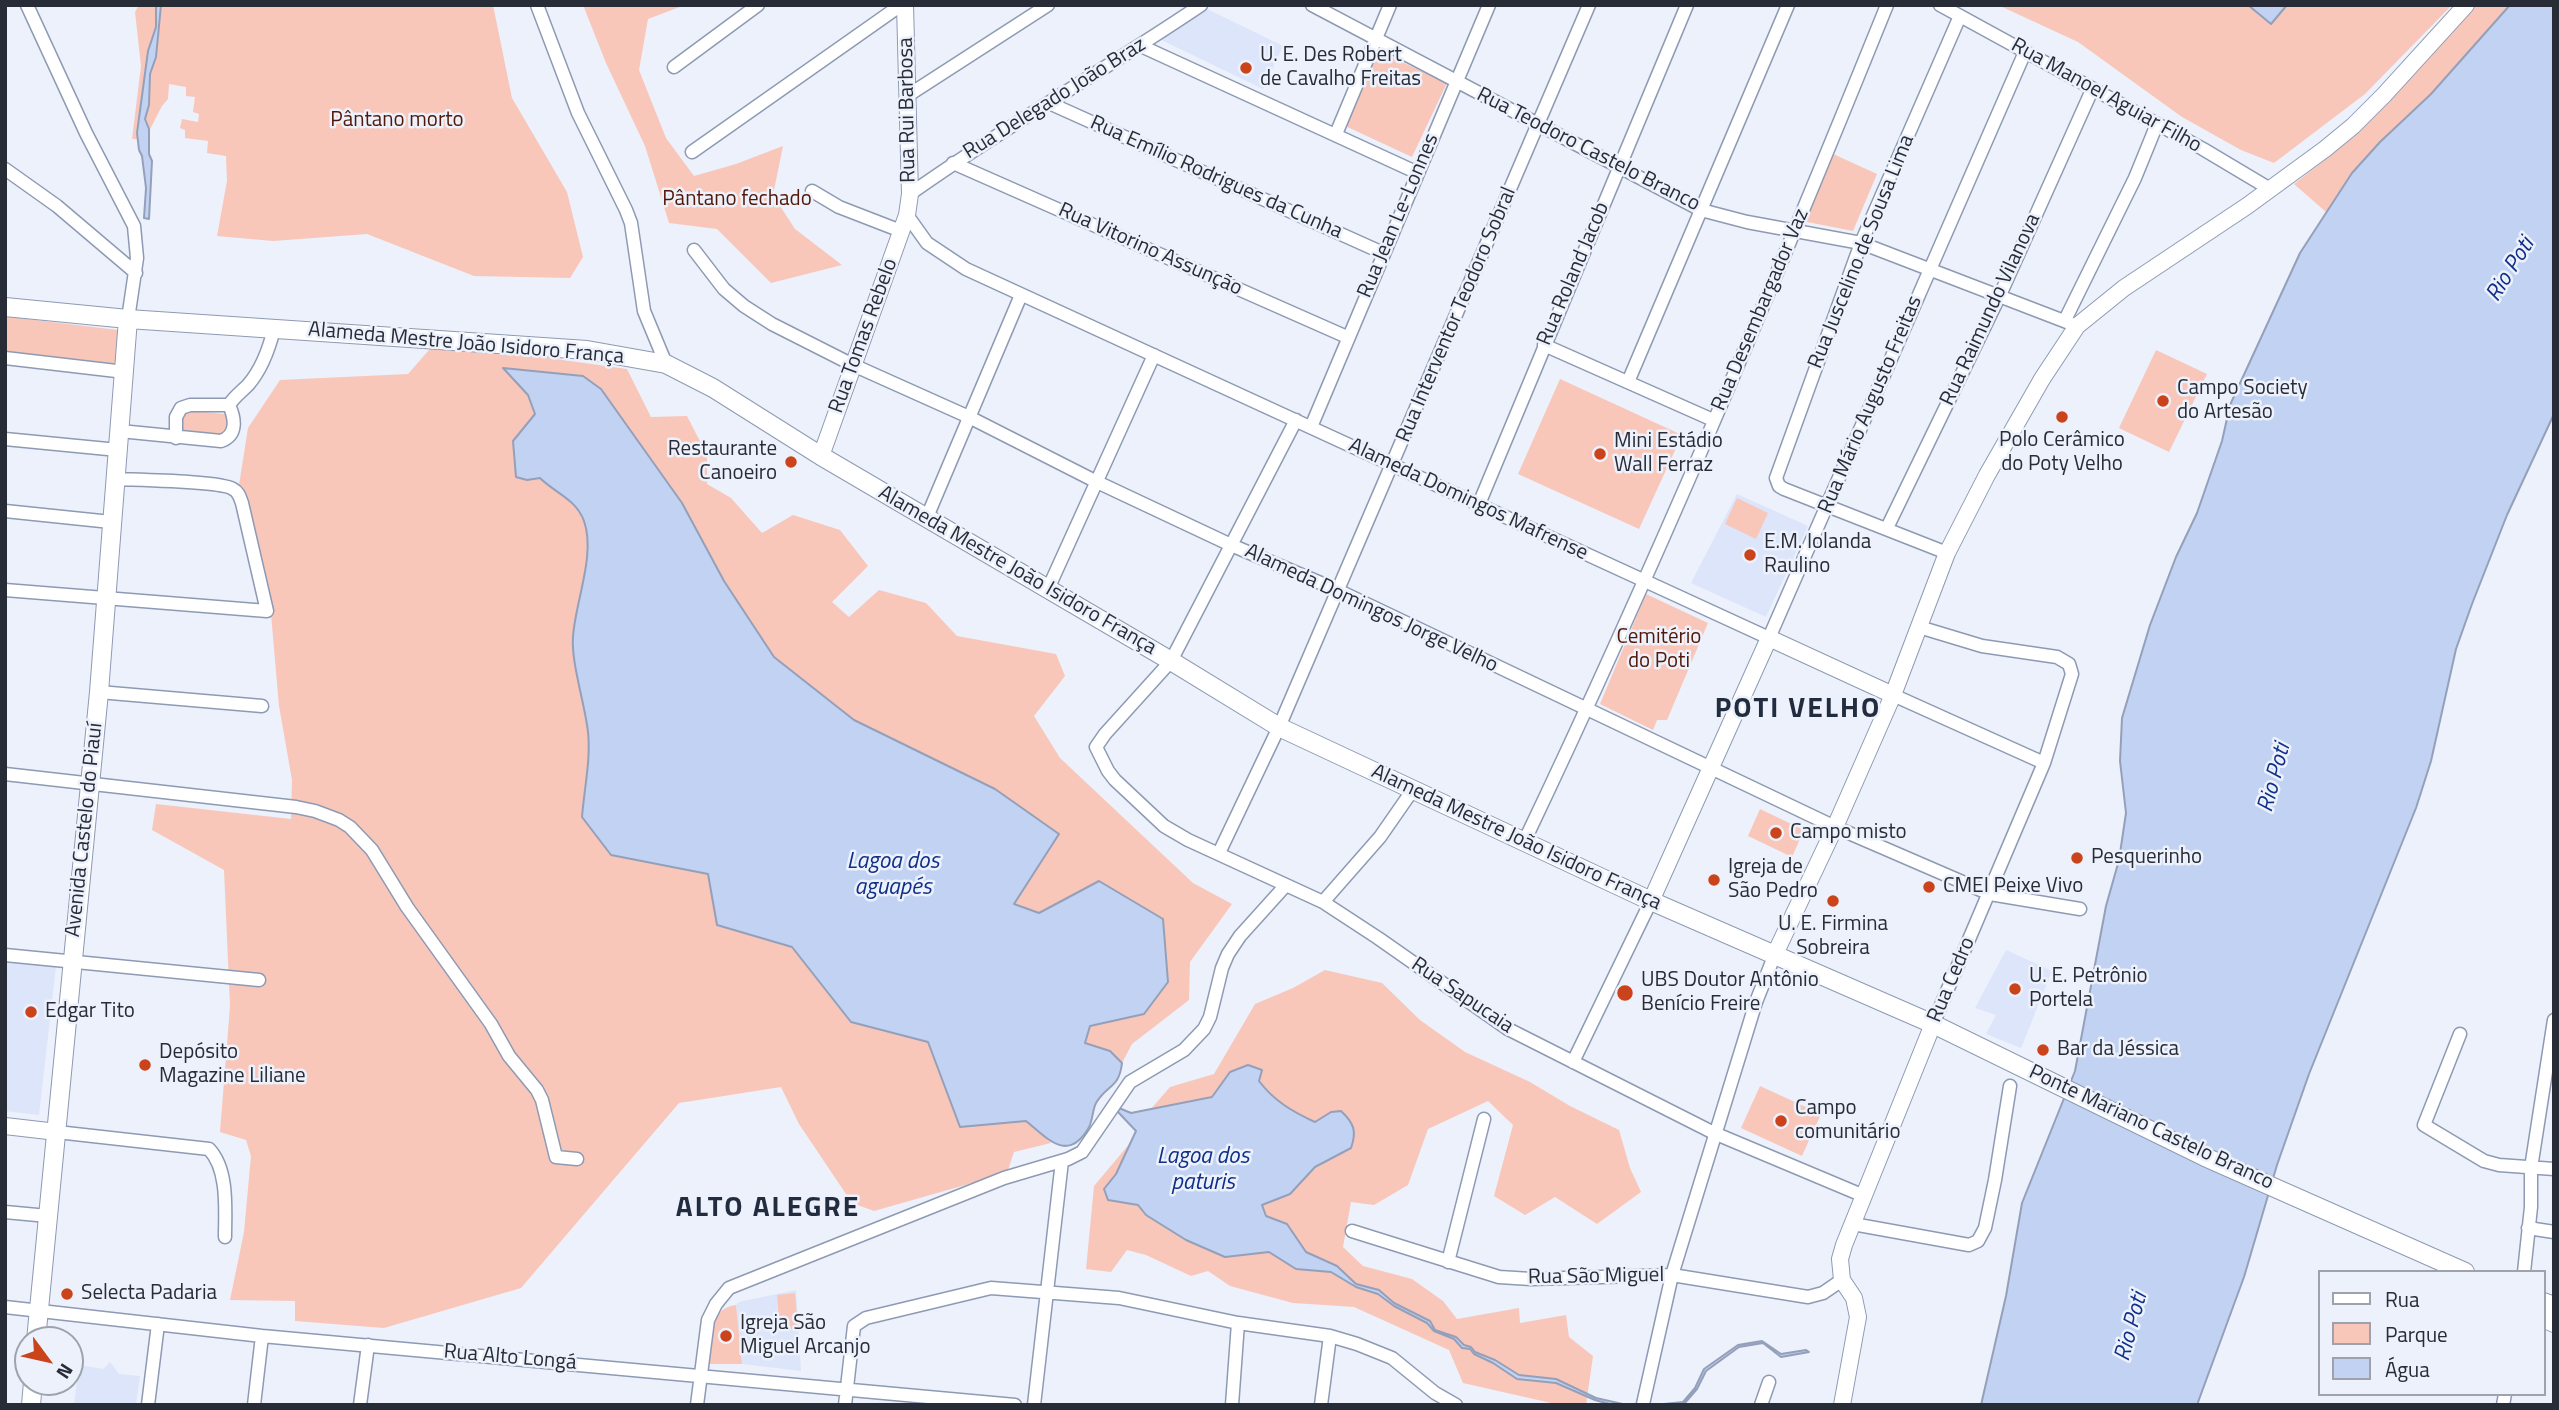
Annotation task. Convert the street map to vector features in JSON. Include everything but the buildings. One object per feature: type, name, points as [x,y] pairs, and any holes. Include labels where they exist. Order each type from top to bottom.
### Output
[{"type":"main road","name":"Alameda Mestre João Isidoro França","points":[[5,307],[128,319],[587,351],[666,364],[713,388],[821,456],[1279,727],[1651,901],[1976,1044]]},
{"type":"main road","name":"Avenida Castelo do Piauí","points":[[37,1326],[99,692],[128,319]]},
{"type":"main road","name":"Ponte Mariano Castelo Branco","points":[[1976,1044],[2205,1157],[2461,1270]]},
{"type":"street","points":[[27,5],[86,132],[134,226],[137,240],[136,273],[128,319]]},
{"type":"street","points":[[537,5],[574,104],[631,223],[644,312],[666,364]]},
{"type":"street","points":[[674,67],[758,5]]},
{"type":"street","points":[[692,152],[903,5]]},
{"type":"street","name":"Rua Rui Barbosa","points":[[903,5],[910,194],[907,215]]},
{"type":"street","points":[[907,96],[1048,5]]},
{"type":"street","name":"Rua Delegado João Braz","points":[[910,194],[953,163],[1141,46],[1200,5]]},
{"type":"street","name":"Rua Teodoro Castelo Branco","points":[[1312,5],[1701,209],[1796,232],[1861,243],[2071,323]]},
{"type":"street","points":[[1336,134],[1390,5]]},
{"type":"street","name":"Rua Jean Le-Lonnes","points":[[1311,427],[1489,5]]},
{"type":"street","name":"Rua Interventor Teodoro Sobral","points":[[1219,853],[1279,727],[1589,5]]},
{"type":"street","name":"Rua Roland Jacob","points":[[1479,504],[1687,5]]},
{"type":"street","points":[[1628,383],[1788,5]]},
{"type":"street","name":"Rua Desembargador Vaz","points":[[1524,842],[1645,582],[1796,232],[1887,5]]},
{"type":"street","name":"Rua Manoel Aguiar Filho","points":[[1940,5],[2270,188]]},
{"type":"street","points":[[2071,323],[2270,188],[2353,127],[2466,5]]},
{"type":"street","name":"Rua Juscelino de Sousa Lima","points":[[1829,505],[1784,489],[1777,482],[1777,472],[1861,243],[1960,16]]},
{"type":"street","points":[[1141,46],[1418,173]]},
{"type":"street","name":"Rua Mário Augusto Freitas","points":[[1573,1062],[1651,901],[1829,505],[2025,52]]},
{"type":"street","name":"Rua Raimundo Vilanova","points":[[1887,528],[2000,295],[2092,90]]},
{"type":"street","name":"Rua Emílio Rodrigues da Cunha","points":[[1049,103],[1383,253]]},
{"type":"street","points":[[1643,1404],[1672,1275],[1756,1002],[1893,695],[1947,553],[2071,323],[2157,124]]},
{"type":"street","name":"Rua Vitorino Assunção","points":[[953,163],[1347,337]]},
{"type":"street","points":[[5,169],[57,206],[136,273]]},
{"type":"street","points":[[812,191],[839,207],[901,231]]},
{"type":"street","name":"Alameda Domingos Mafrense","points":[[907,215],[927,243],[944,256],[1021,295],[2044,763]]},
{"type":"street","name":"Rua Tomas Rebelo","points":[[821,456],[907,215]]},
{"type":"street","name":"Alameda Domingos Jorge Velho","points":[[694,250],[715,280],[744,306],[772,324],[853,365],[969,417],[1097,482],[1231,545],[1337,590],[1835,827],[1990,894],[2080,909]]},
{"type":"street","points":[[927,517],[1021,295]]},
{"type":"street","points":[[229,405],[234,396],[248,385],[264,360],[274,329]]},
{"type":"street","points":[[1544,345],[1713,420]]},
{"type":"street","points":[[1048,589],[1154,355]]},
{"type":"street","points":[[5,358],[125,372]]},
{"type":"street","points":[[176,438],[176,416],[181,408],[190,405],[229,405]]},
{"type":"street","points":[[121,431],[176,438],[226,440],[233,431],[234,418],[229,405]]},
{"type":"street","points":[[1171,661],[1296,420]]},
{"type":"street","points":[[5,439],[118,450]]},
{"type":"street","points":[[5,590],[267,610],[242,503],[235,490],[199,484],[115,479]]},
{"type":"street","points":[[1829,505],[1947,553]]},
{"type":"street","points":[[5,511],[111,522]]},
{"type":"street","name":"Rua Cedro","points":[[1842,1280],[1840,1259],[1853,1224],[1933,1024],[2044,763],[2072,674],[2068,664],[2057,657],[1982,646],[1919,627]]},
{"type":"street","name":"Rua Sapucaia","points":[[1171,661],[1096,747],[1115,780],[1164,826],[1188,840],[1323,902],[1508,1029],[1714,1133],[1864,1196]]},
{"type":"street","points":[[99,692],[262,706]]},
{"type":"street","points":[[5,774],[296,807],[322,813],[350,827],[372,850],[407,907],[491,1024],[509,1056],[537,1090],[556,1157],[577,1159]]},
{"type":"street","points":[[1323,902],[1380,837],[1412,791]]},
{"type":"street","points":[[697,1405],[708,1320],[729,1288],[1004,1178],[1075,1157],[1088,1146],[1130,1082],[1184,1050],[1204,1029],[1228,954],[1240,936],[1286,885]]},
{"type":"street","points":[[5,955],[259,981]]},
{"type":"street","points":[[2524,1270],[2531,1168],[2554,1020]]},
{"type":"street","points":[[2460,1034],[2424,1125],[2474,1157],[2499,1165],[2554,1169]]},
{"type":"street","points":[[1853,1224],[1969,1245],[1978,1241],[1985,1228],[1995,1180],[2010,1086]]},
{"type":"street","points":[[1448,1262],[1484,1119]]},
{"type":"street","points":[[5,1126],[209,1149],[219,1166],[223,1182],[225,1237]]},
{"type":"street","points":[[1034,1405],[1062,1161]]},
{"type":"street","points":[[5,1212],[48,1216]]},
{"type":"street","points":[[2528,1228],[2554,1232]]},
{"type":"street","name":"Rua São Miguel","points":[[1352,1231],[1486,1274],[1514,1279],[1672,1275],[1808,1297],[1823,1293],[1842,1280]]},
{"type":"street","points":[[1842,1280],[1854,1298],[1858,1317],[1843,1405]]},
{"type":"street","points":[[845,1405],[854,1326],[866,1318],[980,1289],[1048,1291],[1119,1298],[1238,1322],[1330,1335],[1392,1358],[1435,1393],[1456,1405]]},
{"type":"street","name":"Rua Alto Longá","points":[[5,1307],[262,1336],[1014,1405]]},
{"type":"street","points":[[1232,1405],[1238,1322]]},
{"type":"street","points":[[148,1405],[158,1324]]},
{"type":"street","points":[[1321,1405],[1330,1335]]},
{"type":"street","points":[[254,1405],[262,1336]]},
{"type":"street","points":[[360,1405],[368,1345]]},
{"type":"street","points":[[1761,1405],[1769,1382]]},
{"type":"shaded area","name":"U. E. Des Robert de Cavalho Freitas","points":[[1199,5],[1283,46],[1263,89],[1149,34]]},
{"type":"shaded area","name":"E.M. Iolanda Raulino","points":[[1737,494],[1808,526],[1766,617],[1691,583]]},
{"type":"shaded area","name":"U. E. Petrônio Portela","points":[[2006,950],[2052,971],[2021,1048],[1986,1034],[1996,1015],[1975,1008]]},
{"type":"shaded area","points":[[5,961],[56,966],[39,1115],[5,1111]]},
{"type":"shaded area","points":[[796,1290],[801,1371],[742,1364],[736,1305],[739,1302]]},
{"type":"shaded area","points":[[110,1362],[119,1374],[140,1376],[136,1405],[74,1405],[75,1396],[84,1396],[84,1366],[103,1369]]},
{"type":"green space","name":"Pântano morto","points":[[139,5],[493,5],[512,98],[567,192],[583,257],[570,278],[474,276],[367,234],[273,241],[217,236],[227,181],[226,156],[207,153],[208,141],[185,138],[185,130],[180,128],[182,119],[198,122],[199,114],[193,112],[195,97],[186,96],[186,87],[169,84],[168,99],[145,139],[132,139],[141,66],[135,12]]},
{"type":"green space","name":"Pântano fechado","points":[[583,5],[685,5],[648,19],[639,70],[666,138],[694,176],[783,146],[773,195],[795,229],[842,265],[771,283],[717,229],[669,223],[645,146],[606,63]]},
{"type":"green space","points":[[1998,5],[2452,5],[2365,94],[2274,163],[2241,150],[2182,117],[2078,42]]},
{"type":"green space","points":[[2476,5],[2510,5],[2431,94],[2352,172],[2326,212],[2294,184],[2354,137]]},
{"type":"green space","points":[[1376,50],[1447,83],[1412,157],[1341,124]]},
{"type":"green space","points":[[1831,153],[1877,174],[1853,231],[1802,221]]},
{"type":"green space","points":[[5,318],[118,330],[118,366],[5,354]]},
{"type":"green space","points":[[436,342],[627,369],[651,417],[687,416],[707,455],[707,484],[731,498],[762,533],[793,515],[840,530],[868,566],[832,602],[849,617],[879,590],[926,603],[957,636],[1056,654],[1065,676],[1034,716],[1060,758],[1193,883],[1232,904],[1190,962],[1189,1000],[1132,1044],[1122,1063],[1110,1051],[1085,1043],[1090,1026],[1144,1013],[1099,881],[1038,913],[1014,904],[1059,834],[995,789],[854,720],[774,657],[724,581],[682,503],[601,389],[583,376],[504,368],[528,395],[535,414],[513,441],[516,477],[527,480],[540,478],[565,497],[580,513],[587,534],[588,549],[573,637],[574,659],[589,742],[582,817],[611,855],[708,874],[717,925],[792,947],[851,1022],[928,1042],[960,1127],[1027,1121],[1051,1143],[1014,1152],[1007,1173],[874,1211],[852,1203],[799,1124],[781,1087],[679,1103],[521,1288],[384,1328],[295,1321],[295,1301],[230,1300],[244,1232],[251,1156],[246,1140],[220,1132],[230,1006],[224,870],[152,830],[156,804],[291,819],[292,780],[279,706],[271,614],[239,485],[248,428],[280,380],[408,374]]},
{"type":"green space","name":"Campo Society do Artesão","points":[[2156,350],[2207,374],[2169,452],[2119,428]]},
{"type":"green space","name":"Mini Estádio Wall Ferraz","points":[[1560,379],[1682,435],[1639,529],[1518,474]]},
{"type":"green space","points":[[185,410],[225,414],[229,425],[224,434],[184,431],[179,420]]},
{"type":"green space","points":[[1737,498],[1768,513],[1756,539],[1725,524]]},
{"type":"green space","name":"Cemitério do Poti","points":[[1646,594],[1708,623],[1667,720],[1657,720],[1653,730],[1600,704]]},
{"type":"green space","name":"Campo misto","points":[[1760,809],[1804,830],[1792,857],[1748,836]]},
{"type":"green space","points":[[1325,970],[1382,983],[1420,1020],[1465,1052],[1530,1082],[1570,1106],[1619,1130],[1630,1168],[1641,1192],[1597,1224],[1555,1197],[1525,1215],[1494,1196],[1513,1125],[1488,1101],[1428,1129],[1408,1185],[1374,1205],[1351,1202],[1343,1247],[1363,1266],[1412,1279],[1443,1301],[1457,1319],[1519,1308],[1520,1323],[1566,1315],[1569,1337],[1593,1356],[1586,1405],[1560,1405],[1463,1383],[1449,1350],[1354,1307],[1293,1303],[1230,1286],[1208,1271],[1191,1276],[1146,1255],[1127,1250],[1111,1272],[1086,1269],[1094,1186],[1131,1142],[1108,1200],[1138,1205],[1146,1215],[1225,1257],[1269,1252],[1295,1268],[1287,1224],[1266,1216],[1261,1205],[1290,1194],[1315,1167],[1351,1148],[1331,1112],[1315,1122],[1269,1095],[1259,1081],[1230,1072],[1212,1097],[1150,1110],[1170,1087],[1214,1074],[1255,1004],[1293,988]]},
{"type":"green space","name":"Campo comunitário","points":[[1760,1086],[1821,1114],[1802,1156],[1741,1128]]},
{"type":"green space","points":[[795,1293],[798,1328],[780,1330],[777,1295]]},
{"type":"green space","points":[[736,1305],[742,1364],[708,1364],[715,1319],[727,1308]]},
{"type":"water","points":[[156,5],[161,5],[156,57],[150,74],[149,105],[145,119],[149,129],[149,154],[152,161],[149,219],[144,218],[146,188],[137,133],[148,51],[156,27]]},
{"type":"water","points":[[2248,5],[2287,5],[2271,24]]},
{"type":"water","name":"Rio Poti","points":[[2510,5],[2554,5],[2554,414],[2507,515],[2472,604],[2456,649],[2431,761],[2416,808],[2309,1074],[2277,1165],[2244,1277],[2197,1405],[1981,1405],[2006,1296],[2022,1203],[2075,1071],[2106,906],[2119,860],[2126,813],[2120,761],[2122,718],[2150,625],[2176,557],[2197,513],[2222,441],[2230,405],[2300,253],[2352,173],[2380,142],[2431,94]]},
{"type":"water","name":"Lagoa dos aguapés","points":[[503,368],[583,376],[601,389],[682,503],[724,581],[774,657],[854,720],[995,789],[1059,834],[1014,904],[1039,913],[1099,881],[1163,919],[1168,982],[1144,1014],[1090,1026],[1085,1043],[1110,1051],[1122,1063],[1118,1078],[1096,1103],[1090,1126],[1080,1139],[1065,1146],[1057,1144],[1026,1121],[960,1127],[928,1042],[851,1022],[792,947],[717,925],[708,874],[611,855],[582,817],[589,742],[574,659],[573,637],[588,549],[587,534],[580,513],[565,497],[540,478],[527,480],[516,477],[513,441],[535,414],[528,395]]},
{"type":"water","name":"Lagoa dos paturis","points":[[1248,1065],[1262,1070],[1259,1081],[1292,1110],[1315,1122],[1331,1112],[1341,1111],[1353,1128],[1351,1148],[1315,1167],[1290,1194],[1262,1205],[1266,1216],[1287,1224],[1306,1252],[1337,1266],[1356,1284],[1379,1290],[1394,1303],[1430,1321],[1435,1330],[1456,1337],[1475,1352],[1495,1360],[1519,1375],[1556,1379],[1596,1398],[1627,1405],[1613,1405],[1595,1400],[1556,1383],[1517,1379],[1470,1349],[1462,1348],[1454,1339],[1434,1331],[1427,1323],[1394,1306],[1378,1294],[1356,1287],[1331,1272],[1296,1269],[1269,1252],[1225,1257],[1186,1240],[1146,1215],[1138,1205],[1108,1200],[1104,1189],[1116,1174],[1136,1131],[1118,1112],[1119,1108],[1131,1113],[1212,1097],[1230,1072]]},
{"type":"water","points":[[1762,1341],[1781,1354],[1806,1350],[1809,1352],[1781,1357],[1763,1343],[1739,1347],[1706,1371],[1697,1389],[1684,1404],[1654,1405],[1683,1402],[1695,1388],[1704,1369],[1738,1345]]},
{"type":"place","name":"U. E. Des Robert de Cavalho Freitas","points":[[1246,68]]},
{"type":"place","name":"Campo Society do Artesão","points":[[2163,401]]},
{"type":"place","name":"Polo Cerâmico do Poty Velho","points":[[2062,417]]},
{"type":"place","name":"Mini Estádio Wall Ferraz","points":[[1600,454]]},
{"type":"place","name":"Restaurante Canoeiro","points":[[791,462]]},
{"type":"place","name":"E.M. Iolanda Raulino","points":[[1750,555]]},
{"type":"place","name":"Campo misto","points":[[1776,833]]},
{"type":"place","name":"Pesquerinho","points":[[2077,858]]},
{"type":"place","name":"Igreja de São Pedro","points":[[1714,880]]},
{"type":"place","name":"CMEI Peixe Vivo","points":[[1929,887]]},
{"type":"place","name":"U. E. Firmina Sobreira","points":[[1833,901]]},
{"type":"place","name":"U. E. Petrônio Portela","points":[[2015,989]]},
{"type":"place","name":"UBS Doutor Antônio Benício Freire","points":[[1625,993]]},
{"type":"place","name":"Edgar Tito","points":[[31,1012]]},
{"type":"place","name":"Bar da Jéssica","points":[[2043,1050]]},
{"type":"place","name":"Depósito Magazine Liliane","points":[[145,1065]]},
{"type":"place","name":"Campo comunitário","points":[[1781,1121]]},
{"type":"place","name":"Selecta Padaria","points":[[67,1294]]},
{"type":"place","name":"Igreja São Miguel Arcanjo","points":[[726,1336]]},
{"type":"district","name":"POTI VELHO","points":[[1798,710]]},
{"type":"district","name":"ALTO ALEGRE","points":[[768,1209]]}]
